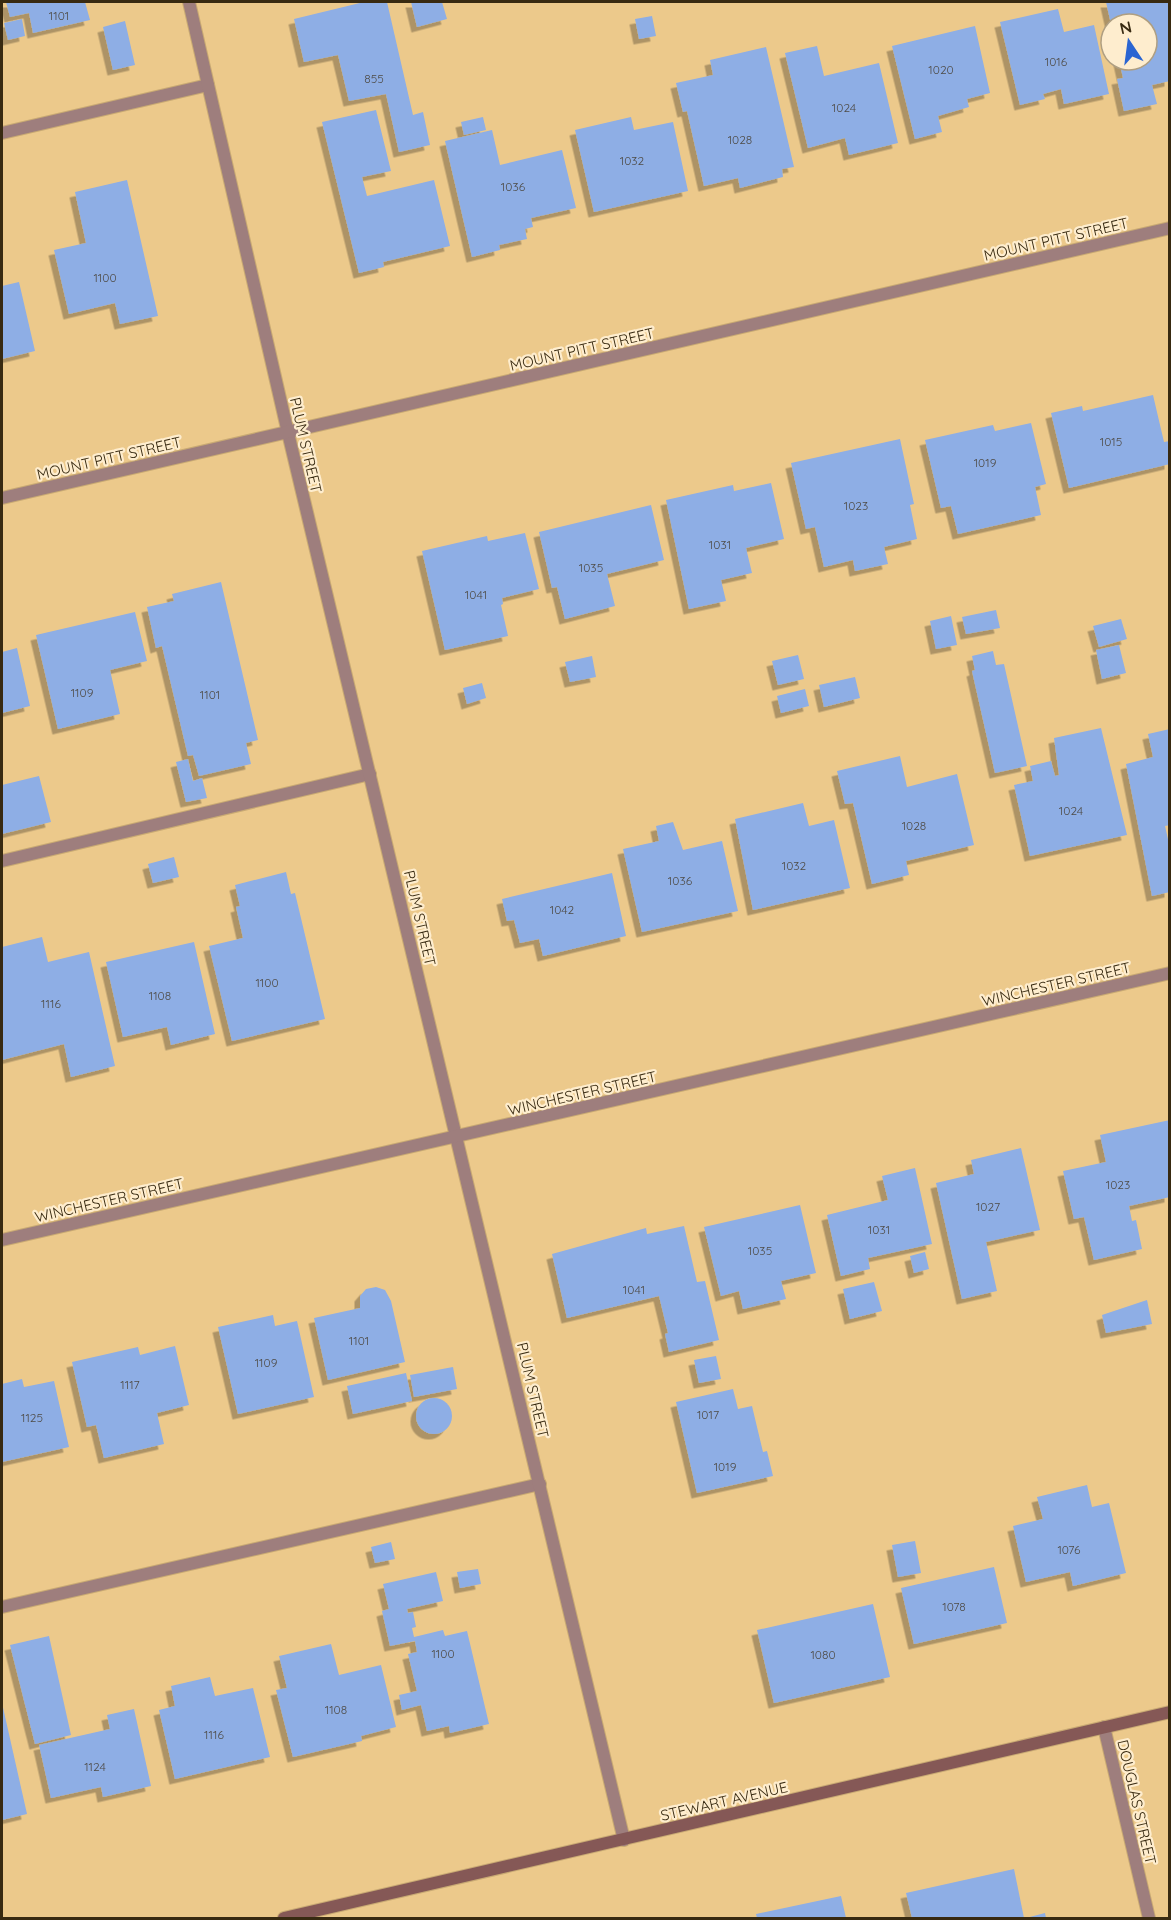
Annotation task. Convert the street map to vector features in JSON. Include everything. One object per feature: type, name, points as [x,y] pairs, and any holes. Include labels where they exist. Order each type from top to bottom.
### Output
[{"type":"main road","name":"STEWART AVENUE","points":[[284,1918],[1170,1712]]},
{"type":"street","name":"PLUM STREET","points":[[189,2],[288,433],[624,1840]]},
{"type":"street","points":[[2,133],[208,85]]},
{"type":"street","name":"MOUNT PITT STREET","points":[[2,498],[1170,228]]},
{"type":"street","points":[[2,861],[370,774]]},
{"type":"street","name":"WINCHESTER STREET","points":[[2,1240],[457,1138],[1170,973]]},
{"type":"street","points":[[2,1606],[540,1484]]},
{"type":"street","name":"DOUGLAS STREET","points":[[1104,1727],[1149,1918]]},
{"type":"building","points":[[6,2],[85,2],[90,20],[33,33],[29,13],[10,17]]},
{"type":"building","points":[[364,2],[387,2],[413,115],[423,112],[430,145],[399,152],[386,94],[349,101],[338,55],[304,62],[294,19]]},
{"type":"building","points":[[411,2],[442,2],[447,19],[417,27]]},
{"type":"building","points":[[1106,2],[1170,2],[1170,81],[1152,85],[1157,104],[1124,111],[1117,79],[1123,78],[1122,72],[1159,72],[1159,12],[1108,12]]},
{"type":"building","points":[[1058,9],[1064,32],[1094,25],[1099,48],[1099,72],[1104,72],[1109,94],[1064,104],[1061,89],[1043,94],[1045,99],[1020,105],[1000,22]]},
{"type":"building","points":[[652,16],[656,36],[639,39],[635,19]]},
{"type":"building","points":[[22,19],[25,36],[8,40],[4,23]]},
{"type":"building","points":[[125,21],[135,65],[113,70],[103,27]]},
{"type":"building","points":[[975,26],[990,93],[967,99],[969,107],[938,116],[942,132],[915,139],[892,46]]},
{"type":"building","points":[[817,46],[824,76],[879,63],[898,143],[849,155],[845,138],[808,148],[785,53]]},
{"type":"building","points":[[766,47],[794,167],[782,169],[783,177],[740,188],[738,178],[704,186],[687,111],[683,112],[676,83],[713,75],[710,60]]},
{"type":"building","points":[[376,110],[391,171],[362,177],[367,196],[434,180],[450,246],[383,262],[384,267],[359,273],[322,122]]},
{"type":"building","points":[[483,117],[486,130],[464,135],[461,122]]},
{"type":"building","points":[[631,117],[634,130],[673,122],[688,191],[594,212],[575,130]]},
{"type":"building","points":[[492,130],[500,165],[562,150],[576,208],[531,218],[533,227],[525,229],[527,239],[499,245],[500,250],[472,257],[445,141]]},
{"type":"building","points":[[127,180],[158,316],[120,324],[115,303],[69,314],[54,250],[86,243],[75,192]]},
{"type":"building","points":[[19,282],[35,351],[2,359],[2,286]]},
{"type":"building","points":[[1153,395],[1164,442],[1170,441],[1170,464],[1069,488],[1051,413],[1082,406],[1083,411]]},
{"type":"building","points":[[1031,423],[1046,484],[1035,487],[1041,515],[958,534],[951,506],[941,508],[925,440],[993,425],[995,431]]},
{"type":"building","points":[[900,439],[914,504],[910,505],[917,539],[884,547],[888,564],[855,571],[853,560],[824,567],[815,527],[806,529],[791,463]]},
{"type":"building","points":[[771,483],[784,539],[746,548],[752,573],[721,580],[726,601],[689,609],[666,500],[733,485],[734,491]]},
{"type":"building","points":[[651,505],[664,560],[607,574],[615,606],[565,619],[557,587],[552,588],[539,532]]},
{"type":"building","points":[[525,533],[539,589],[502,598],[503,604],[501,605],[508,636],[445,650],[422,551],[487,536],[488,541]]},
{"type":"building","points":[[221,582],[258,740],[246,743],[251,764],[199,776],[193,755],[188,756],[162,646],[156,648],[147,607],[174,601],[172,594]]},
{"type":"building","points":[[996,610],[1000,628],[966,634],[962,617]]},
{"type":"building","points":[[135,612],[147,661],[110,670],[120,714],[58,729],[36,635]]},
{"type":"building","points":[[951,616],[957,645],[936,649],[930,621]]},
{"type":"building","points":[[1121,619],[1127,639],[1099,647],[1093,626]]},
{"type":"building","points":[[1119,645],[1126,673],[1102,679],[1096,650]]},
{"type":"building","points":[[17,648],[30,706],[2,713],[2,652]]},
{"type":"building","points":[[993,651],[996,665],[1004,664],[1027,766],[995,773],[972,671],[975,670],[972,656]]},
{"type":"building","points":[[798,655],[804,679],[778,685],[772,661]]},
{"type":"building","points":[[592,656],[596,677],[570,682],[565,662]]},
{"type":"building","points":[[855,677],[860,698],[824,707],[819,685]]},
{"type":"building","points":[[482,683],[486,698],[467,704],[463,688]]},
{"type":"building","points":[[805,689],[809,706],[781,713],[777,696]]},
{"type":"building","points":[[1101,728],[1127,835],[1030,856],[1014,785],[1033,781],[1030,766],[1051,761],[1055,776],[1059,775],[1054,738]]},
{"type":"building","points":[[1170,729],[1170,825],[1165,826],[1170,848],[1170,892],[1152,896],[1126,764],[1153,757],[1148,734]]},
{"type":"building","points":[[900,756],[907,787],[957,774],[974,845],[906,861],[909,875],[872,884],[853,803],[845,804],[837,771]]},
{"type":"building","points":[[188,759],[193,781],[202,778],[207,798],[186,802],[176,762]]},
{"type":"building","points":[[39,776],[51,822],[2,834],[2,785]]},
{"type":"building","points":[[803,803],[809,826],[834,820],[850,888],[753,910],[735,819]]},
{"type":"building","points":[[673,822],[683,850],[722,841],[738,911],[642,932],[623,849],[659,841],[656,826]]},
{"type":"building","points":[[174,857],[179,877],[153,883],[148,864]]},
{"type":"building","points":[[286,872],[291,894],[295,893],[325,1019],[232,1041],[209,946],[243,938],[236,907],[240,906],[235,885]]},
{"type":"building","points":[[612,873],[626,936],[543,956],[539,939],[520,943],[514,920],[507,921],[502,899]]},
{"type":"building","points":[[42,937],[48,962],[89,952],[115,1066],[71,1077],[64,1044],[2,1060],[2,947]]},
{"type":"building","points":[[194,942],[215,1034],[171,1045],[167,1027],[123,1037],[106,962]]},
{"type":"building","points":[[1170,1120],[1170,1197],[1129,1206],[1132,1221],[1136,1220],[1142,1249],[1094,1260],[1084,1217],[1074,1219],[1063,1171],[1106,1162],[1100,1135]]},
{"type":"building","points":[[1021,1148],[1040,1230],[986,1242],[997,1291],[962,1299],[936,1183],[974,1174],[971,1160]]},
{"type":"building","points":[[915,1168],[932,1244],[868,1258],[870,1269],[841,1276],[827,1215],[888,1200],[882,1176]]},
{"type":"building","points":[[800,1205],[816,1273],[781,1281],[786,1299],[743,1309],[739,1291],[721,1296],[704,1227]]},
{"type":"building","points":[[684,1226],[697,1282],[705,1281],[719,1340],[669,1352],[665,1334],[668,1333],[659,1296],[567,1318],[552,1254],[646,1228],[647,1234]]},
{"type":"building","points":[[925,1252],[929,1269],[914,1273],[910,1256]]},
{"type":"building","points":[[874,1282],[882,1311],[850,1319],[843,1289]]},
{"type":"building","points":[[376,1287],[385,1290],[391,1301],[405,1362],[328,1380],[314,1318],[360,1308],[360,1296],[366,1289]]},
{"type":"building","points":[[1147,1300],[1152,1324],[1106,1333],[1102,1315]]},
{"type":"building","points":[[273,1315],[275,1326],[297,1321],[314,1397],[238,1414],[218,1327]]},
{"type":"building","points":[[175,1346],[189,1405],[157,1413],[164,1444],[104,1458],[96,1425],[87,1427],[72,1362],[138,1347],[140,1355]]},
{"type":"building","points":[[716,1356],[721,1379],[699,1383],[694,1360]]},
{"type":"building","points":[[453,1367],[457,1389],[414,1397],[410,1375]]},
{"type":"building","points":[[406,1373],[412,1401],[353,1414],[347,1386]]},
{"type":"building","points":[[22,1379],[24,1387],[54,1381],[69,1447],[2,1462],[2,1384]]},
{"type":"building","points":[[733,1389],[738,1409],[752,1406],[763,1452],[767,1451],[773,1476],[697,1493],[676,1402]]},
{"type":"building","points":[[434,1398],[446,1404],[452,1416],[446,1428],[434,1434],[422,1428],[416,1416],[422,1404]]},
{"type":"building","points":[[1087,1485],[1092,1507],[1109,1503],[1126,1573],[1073,1586],[1070,1572],[1026,1582],[1013,1526],[1043,1519],[1037,1497]]},
{"type":"building","points":[[915,1541],[921,1573],[898,1577],[892,1545]]},
{"type":"building","points":[[391,1542],[395,1559],[375,1563],[371,1547]]},
{"type":"building","points":[[994,1567],[1007,1623],[914,1644],[901,1588]]},
{"type":"building","points":[[478,1569],[481,1584],[460,1588],[457,1572]]},
{"type":"building","points":[[436,1572],[443,1601],[407,1609],[408,1613],[413,1612],[416,1627],[412,1628],[414,1637],[443,1630],[445,1636],[467,1631],[489,1724],[450,1733],[449,1726],[427,1731],[421,1705],[402,1710],[399,1695],[417,1691],[408,1654],[417,1652],[415,1641],[390,1646],[382,1611],[389,1609],[383,1584]]},
{"type":"building","points":[[873,1604],[890,1677],[774,1703],[757,1630]]},
{"type":"building","points":[[49,1636],[71,1735],[35,1744],[10,1645]]},
{"type":"building","points":[[331,1644],[339,1675],[381,1665],[396,1727],[361,1736],[362,1741],[293,1757],[276,1690],[287,1688],[279,1656]]},
{"type":"building","points":[[210,1677],[215,1696],[253,1688],[270,1757],[175,1779],[159,1710],[175,1706],[171,1686]]},
{"type":"building","points":[[2,1703],[27,1814],[2,1820]]},
{"type":"building","points":[[134,1709],[151,1786],[103,1797],[101,1787],[51,1798],[39,1745],[110,1729],[107,1715]]},
{"type":"building","points":[[1014,1869],[1024,1918],[912,1918],[906,1893]]},
{"type":"building","points":[[841,1896],[846,1918],[757,1918],[756,1914]]},
{"type":"building","points":[[1045,1913],[1046,1918],[1026,1918]]}]
